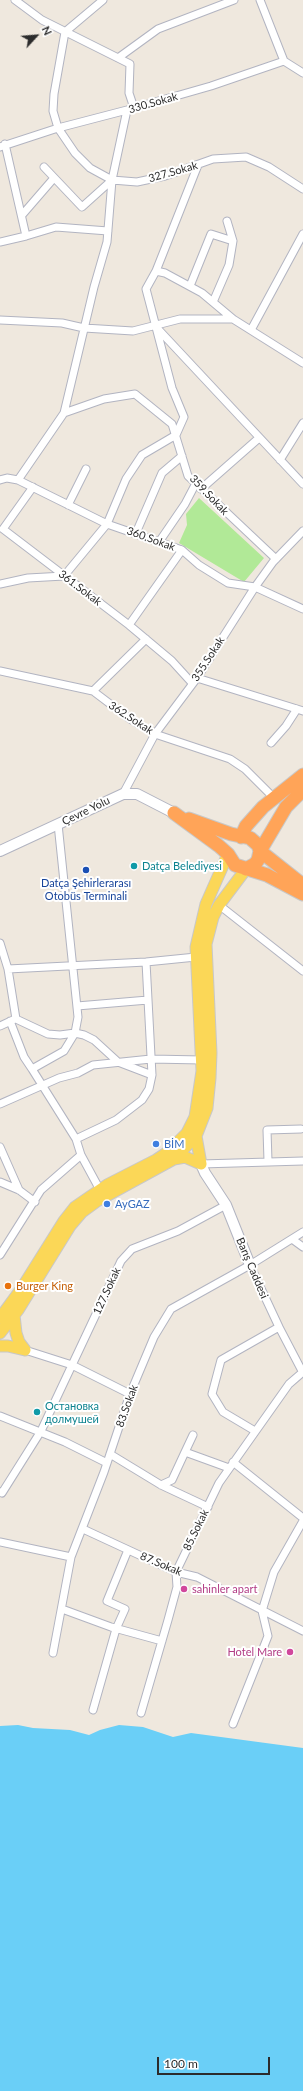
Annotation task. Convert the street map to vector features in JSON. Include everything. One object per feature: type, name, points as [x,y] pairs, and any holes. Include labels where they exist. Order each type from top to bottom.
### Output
[{"type":"highway","points":[[228,854],[232,843],[241,837],[246,826],[273,797],[303,775]]},
{"type":"highway","points":[[246,869],[255,864],[260,851],[286,807],[303,790]]},
{"type":"highway","points":[[174,813],[254,841],[260,851],[303,885]]},
{"type":"highway","points":[[174,813],[228,854],[235,865],[267,875],[303,894]]},
{"type":"main road","points":[[0,1316],[22,1288],[66,1218],[85,1199],[156,1160],[177,1144],[187,1132],[195,1117],[202,1071],[196,957],[200,928],[206,904],[228,854]]},
{"type":"main road","points":[[0,1333],[14,1315],[70,1226],[82,1212],[97,1201],[174,1158],[196,1136],[207,1108],[210,1078],[211,1053],[206,944],[212,917],[219,905],[246,869]]},
{"type":"main road","points":[[196,1136],[201,1164]]},
{"type":"main road","points":[[174,1158],[185,1157],[201,1164]]},
{"type":"main road","points":[[14,1315],[14,1324],[19,1342],[25,1350]]},
{"type":"main road","points":[[0,1346],[8,1346],[25,1350]]},
{"type":"street","points":[[0,480],[7,478],[18,480],[64,413],[84,328],[107,242],[112,180],[131,109],[129,93],[130,64],[42,20],[15,0]]},
{"type":"street","points":[[65,32],[103,0]]},
{"type":"street","points":[[118,58],[158,29],[234,0]]},
{"type":"street","points":[[260,0],[284,61],[303,73]]},
{"type":"street","name":"327.Sokak","points":[[65,32],[54,94],[53,111],[58,128],[75,153],[90,168],[112,180],[137,182],[165,176],[213,159],[246,157],[269,167],[303,189]]},
{"type":"street","name":"330.Sokak","points":[[3,146],[58,128],[131,109],[284,61]]},
{"type":"street","points":[[3,146],[22,215],[26,236]]},
{"type":"street","points":[[0,584],[28,578],[64,576],[108,524],[126,479],[142,455],[176,435],[184,417],[172,388],[146,289],[156,271],[198,165]]},
{"type":"street","points":[[44,167],[82,207],[112,180]]},
{"type":"street","points":[[22,215],[54,178]]},
{"type":"street","points":[[213,302],[229,265],[233,241],[227,221]]},
{"type":"street","points":[[0,242],[56,227],[108,232]]},
{"type":"street","points":[[190,286],[211,234],[233,241]]},
{"type":"street","points":[[251,330],[303,234]]},
{"type":"street","points":[[156,271],[166,273],[202,293],[233,319],[303,363]]},
{"type":"street","points":[[0,320],[62,323],[84,328],[133,331],[155,327],[180,319],[233,319]]},
{"type":"street","points":[[155,327],[303,484]]},
{"type":"street","name":"359.Sokak","points":[[64,413],[104,399],[135,394],[172,424],[188,476],[276,559]]},
{"type":"street","points":[[280,460],[303,423]]},
{"type":"street","points":[[201,489],[259,438]]},
{"type":"street","points":[[136,534],[162,473],[182,456]]},
{"type":"street","points":[[68,505],[86,469]]},
{"type":"street","name":"360.Sokak","points":[[18,480],[108,524],[182,550],[200,565],[228,583],[255,586],[303,609]]},
{"type":"street","points":[[160,542],[185,504],[196,483]]},
{"type":"street","name":"361.Sokak","points":[[33,487],[3,529],[129,625],[194,680]]},
{"type":"street","name":"355.Sokak","points":[[123,794],[155,734],[194,680],[255,586],[276,559],[303,531]]},
{"type":"street","points":[[129,625],[182,550]]},
{"type":"street","points":[[93,691],[146,639]]},
{"type":"street","name":"362.Sokak","points":[[0,671],[93,691],[130,719],[155,734],[230,759],[245,769],[273,797]]},
{"type":"street","points":[[194,680],[300,710],[271,744]]},
{"type":"street","name":"Çevre Yolu","points":[[0,851],[123,794],[137,794],[174,813]]},
{"type":"street","points":[[32,1069],[64,1051],[75,1032],[77,1006],[58,824]]},
{"type":"street","points":[[219,905],[303,971]]},
{"type":"street","points":[[0,943],[8,969],[13,1020],[24,1057],[76,1140],[81,1155],[100,1190]]},
{"type":"street","points":[[8,969],[73,964],[146,962],[196,957]]},
{"type":"street","points":[[76,1140],[116,1120],[132,1109],[146,1095],[152,1074],[146,962]]},
{"type":"street","points":[[77,1006],[148,1000]]},
{"type":"street","points":[[0,1026],[13,1020],[48,1034],[60,1035],[75,1032],[94,1040],[118,1062],[152,1074]]},
{"type":"street","points":[[0,1104],[59,1078],[78,1073],[93,1065],[151,1059],[202,1060]]},
{"type":"street","points":[[268,1161],[267,1130],[301,1129]]},
{"type":"street","points":[[0,1147],[19,1190]]},
{"type":"street","points":[[0,1255],[2,1246],[35,1202],[41,1190],[81,1155]]},
{"type":"street","points":[[201,1164],[303,1161]]},
{"type":"street","name":"Barış Caddesi","points":[[201,1164],[205,1173],[226,1205],[250,1265],[279,1327],[303,1372]]},
{"type":"street","points":[[0,1182],[19,1190],[35,1202]]},
{"type":"street","name":"127.Sokak","points":[[0,1492],[2,1493],[40,1432],[120,1261],[132,1249],[178,1231],[226,1205]]},
{"type":"street","name":"83.Sokak","points":[[53,1653],[71,1557],[107,1464],[130,1394],[154,1337],[171,1309],[250,1265],[303,1232]]},
{"type":"street","points":[[292,1239],[303,1247]]},
{"type":"street","points":[[255,1431],[223,1412],[212,1394],[221,1360],[279,1327]]},
{"type":"street","points":[[25,1350],[72,1365],[130,1394]]},
{"type":"street","name":"85.Sokak","points":[[140,1713],[162,1641],[176,1587],[176,1572],[229,1468],[289,1384],[303,1372]]},
{"type":"street","points":[[0,1416],[65,1442],[107,1464]]},
{"type":"street","points":[[161,1485],[172,1480],[193,1435]]},
{"type":"street","points":[[185,1452],[229,1468]]},
{"type":"street","points":[[110,1454],[161,1485],[208,1507]]},
{"type":"street","points":[[233,1462],[303,1518]]},
{"type":"street","points":[[233,1724],[268,1636],[262,1611],[274,1572],[303,1521]]},
{"type":"street","name":"87.Sokak","points":[[83,1529],[176,1572],[197,1577],[303,1631]]},
{"type":"street","points":[[0,1542],[71,1557]]},
{"type":"street","points":[[94,1710],[116,1629],[125,1609],[106,1601],[128,1550]]},
{"type":"street","points":[[62,1609],[116,1629],[162,1641]]},
{"type":"green space","points":[[199,498],[264,558],[244,582],[179,543],[187,525],[186,514]]},
{"type":"water","points":[[18,1725],[33,1728],[70,1730],[89,1735],[100,1730],[119,1725],[143,1727],[173,1737],[191,1733],[303,1748],[303,2091],[0,2091],[0,1726]]},
{"type":"place","name":"Datça Belediyesi","points":[[134,866]]},
{"type":"place","name":"Datça Şehirlerarası Otobüs Terminali","points":[[86,870]]},
{"type":"place","name":"BİM","points":[[156,1144]]},
{"type":"place","name":"AyGAZ","points":[[107,1204]]},
{"type":"place","name":"Burger King","points":[[8,1286]]},
{"type":"place","name":"Остановка долмушей","points":[[37,1412]]},
{"type":"place","name":"sahinler apart","points":[[184,1589]]},
{"type":"place","name":"Hotel Mare","points":[[290,1652]]}]
